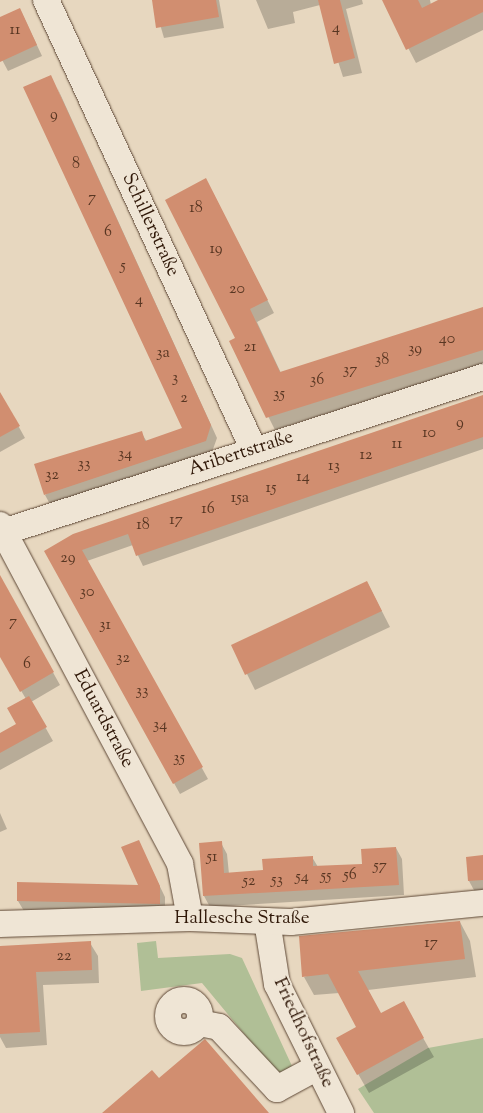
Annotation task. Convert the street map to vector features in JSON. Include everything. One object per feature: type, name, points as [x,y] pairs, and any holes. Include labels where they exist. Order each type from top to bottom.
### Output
[{"type":"street","name":"Schillerstraße","points":[[46,0],[254,450]]},
{"type":"street","name":"Aribertstraße","points":[[1,530],[483,377]]},
{"type":"street","name":"Eduardstraße","points":[[1,530],[180,864],[190,918]]},
{"type":"street","name":"Hallesche Straße","points":[[0,924],[190,918],[267,921],[483,903]]},
{"type":"street","name":"Friedhofstraße","points":[[267,921],[277,984],[316,1068],[341,1113]]},
{"type":"street","points":[[199,1023],[219,1027],[277,1089],[316,1068]]},
{"type":"green space","points":[[156,941],[158,958],[230,954],[242,958],[292,1066],[282,1073],[274,1070],[202,983],[141,991],[137,943]]},
{"type":"green space","points":[[483,1038],[483,1113],[374,1113],[358,1089],[428,1048]]},
{"type":"building","points":[[152,0],[216,0],[219,17],[156,28]]},
{"type":"building","points":[[318,0],[340,0],[355,58],[334,64]]},
{"type":"building","points":[[382,0],[418,0],[422,8],[438,0],[483,0],[483,12],[406,50]]},
{"type":"building","points":[[20,8],[37,45],[0,62],[0,17]]},
{"type":"building","points":[[51,75],[211,425],[206,441],[44,495],[34,464],[142,431],[145,441],[182,428],[23,87]]},
{"type":"building","points":[[206,178],[268,300],[250,309],[280,372],[483,307],[483,350],[266,418],[229,341],[235,338],[165,200]]},
{"type":"building","points":[[0,392],[20,426],[0,437]]},
{"type":"building","points":[[483,395],[483,437],[136,556],[128,534],[82,550],[203,767],[173,784],[44,551],[73,534]]},
{"type":"building","points":[[0,575],[54,672],[20,692],[0,657]]},
{"type":"building","points":[[367,581],[382,611],[245,675],[231,645]]},
{"type":"building","points":[[29,696],[47,727],[0,753],[0,733],[16,724],[7,708]]},
{"type":"building","points":[[139,840],[160,886],[160,904],[17,901],[17,882],[138,885],[121,847]]},
{"type":"building","points":[[222,841],[224,873],[263,870],[262,859],[313,856],[313,866],[362,864],[361,849],[396,847],[399,885],[203,896],[199,843]]},
{"type":"building","points":[[483,855],[483,880],[468,881],[466,857]]},
{"type":"building","points":[[460,921],[465,959],[358,971],[381,1013],[404,1001],[424,1038],[357,1075],[336,1038],[356,1027],[328,974],[302,977],[299,936]]},
{"type":"building","points":[[91,941],[92,970],[36,972],[40,1032],[0,1034],[0,946]]},
{"type":"building","points":[[205,1039],[269,1113],[102,1113],[152,1070],[159,1078]]}]
